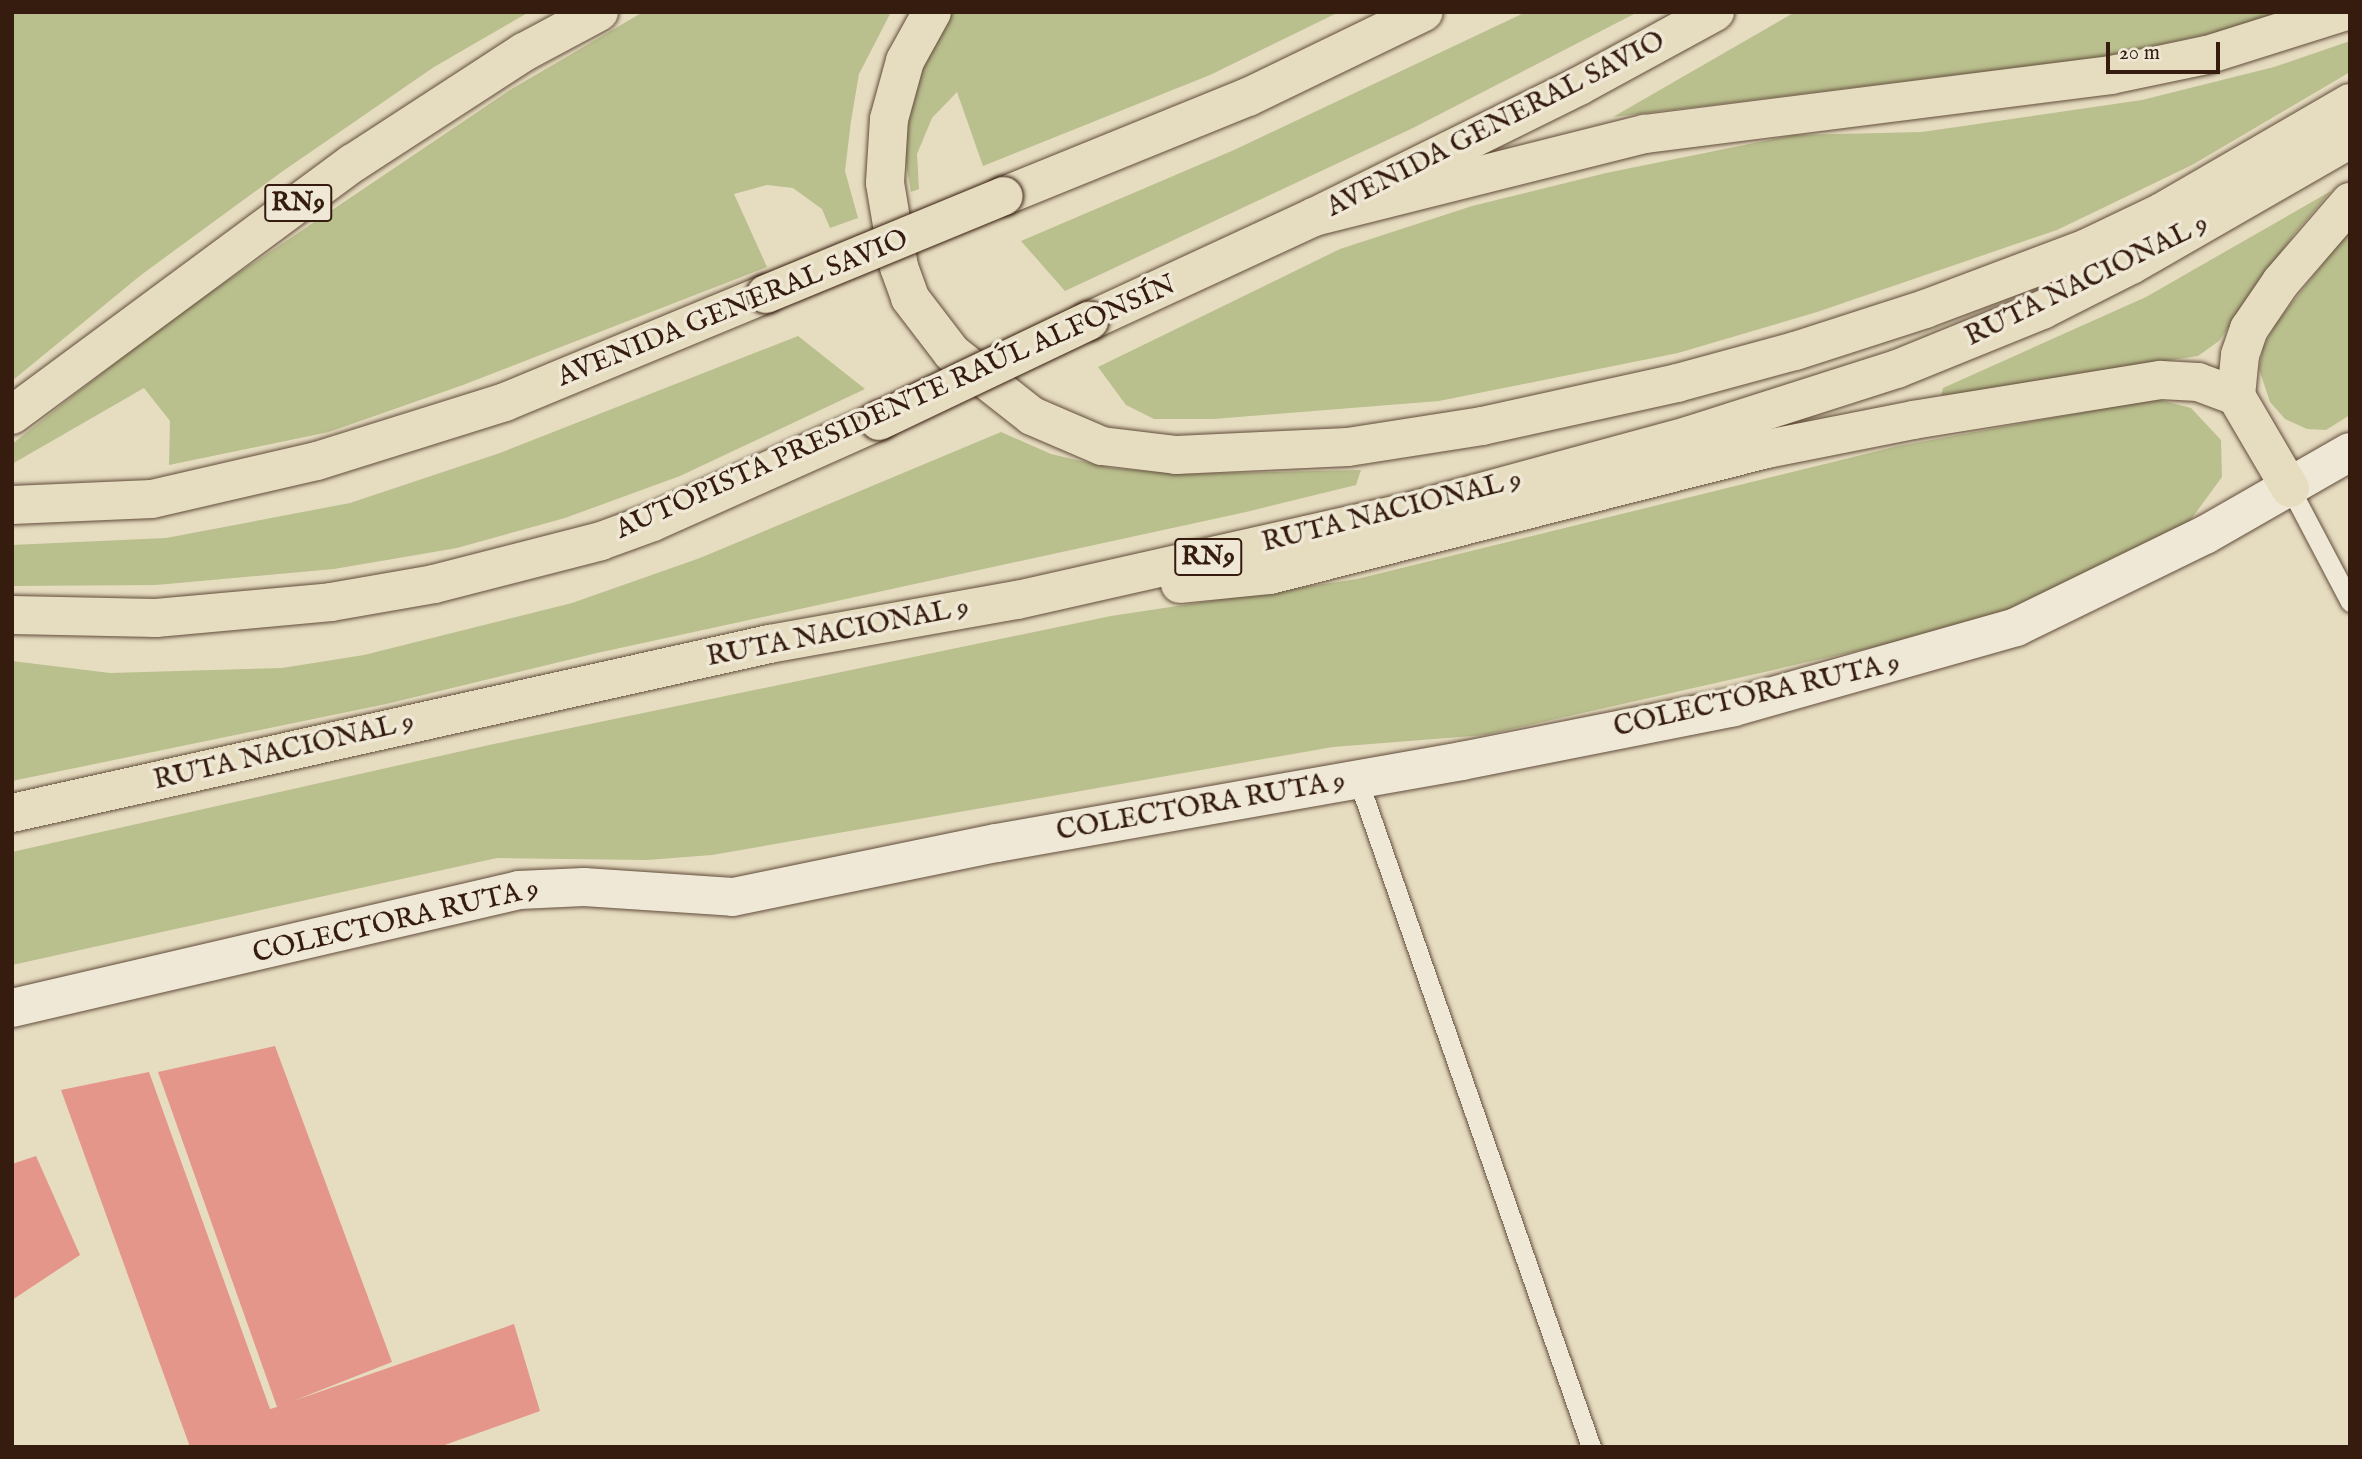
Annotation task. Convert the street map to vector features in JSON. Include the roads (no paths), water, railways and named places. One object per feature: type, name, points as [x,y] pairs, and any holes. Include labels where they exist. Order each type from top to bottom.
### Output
[{"type":"highway","name":"RN9","points":[[12,415],[353,163],[524,52],[599,12]]},
{"type":"highway","points":[[932,12],[905,61],[889,119],[885,183],[898,267],[910,298],[952,353],[1032,416],[1102,446],[1164,454],[1348,447],[1482,426],[1676,383],[1795,351],[1925,310],[2087,248],[2162,212],[2350,103]]},
{"type":"highway","name":"AVENIDA GENERAL SAVIO","points":[[12,505],[152,499],[317,461],[505,402],[1248,97],[1424,12]]},
{"type":"highway","name":"AVENIDA GENERAL SAVIO","points":[[1314,218],[1579,86],[1715,12]]},
{"type":"highway","points":[[1314,218],[1645,134],[2111,75],[2207,55],[2343,12]]},
{"type":"highway","name":"RUTA NACIONAL 9","points":[[12,813],[715,656],[1017,600],[1410,511],[1690,435],[1897,369],[2087,287],[2350,139]]},
{"type":"highway","points":[[2290,488],[2236,396],[2240,355],[2249,329],[2281,282],[2350,202]]},
{"type":"highway","name":"AUTOPISTA PRESIDENTE RAÚL ALFONSÍN","points":[[12,615],[85,619],[205,615],[331,603],[448,581],[589,545],[653,523],[880,421],[1314,218]]},
{"type":"highway","points":[[1017,600],[1270,575],[1754,452],[1913,420],[2161,380],[2198,382],[2236,396]]},
{"type":"street","name":"COLECTORA RUTA 9","points":[[12,1008],[519,890],[584,887],[733,897],[997,842],[1358,780],[1734,707],[1936,652],[2016,627],[2290,488],[2350,452]]},
{"type":"lane","points":[[2290,488],[2349,600]]},
{"type":"lane","points":[[1358,780],[1591,1447]]}]
